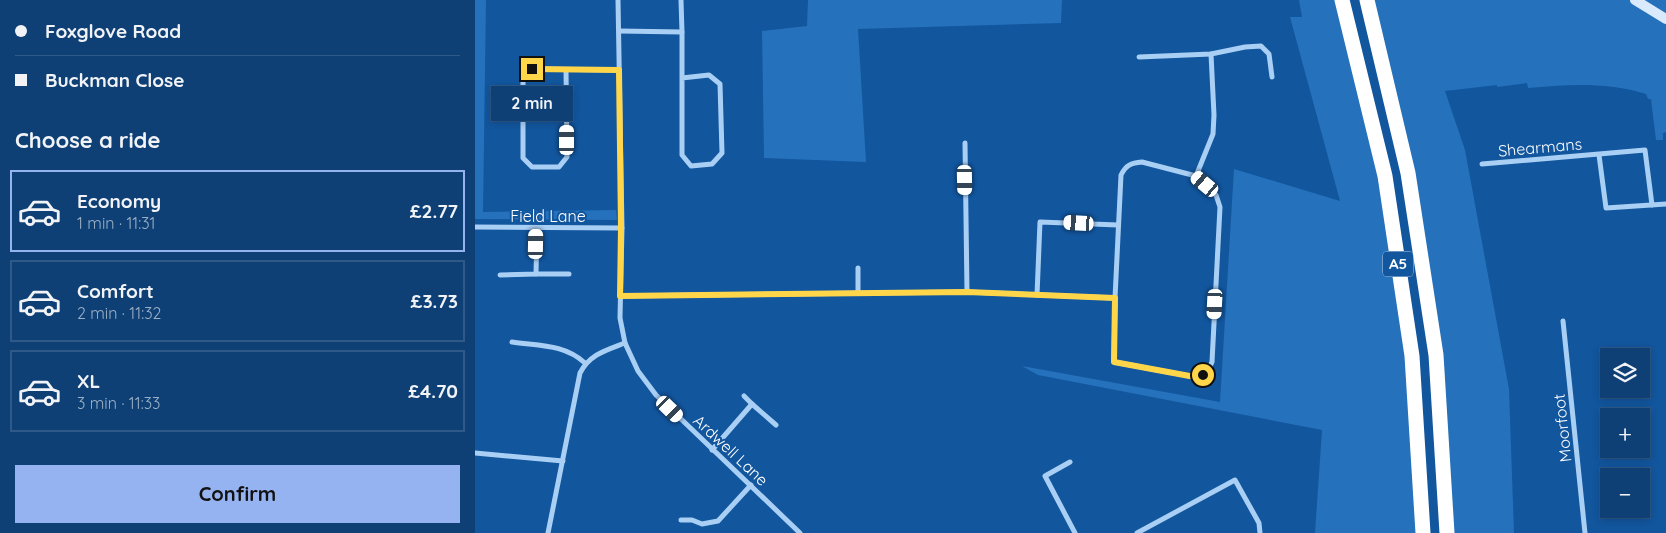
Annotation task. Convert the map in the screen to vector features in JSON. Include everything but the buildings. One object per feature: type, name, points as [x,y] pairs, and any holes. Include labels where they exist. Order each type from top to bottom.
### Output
[{"type":"highway","name":"A5","points":[[1342,0],[1385,176],[1412,356],[1423,533]]},
{"type":"highway","name":"A5","points":[[1367,0],[1408,172],[1416,221],[1436,355],[1447,533]]},
{"type":"street","name":"Ardwell Lane","points":[[618,0],[621,228],[620,318],[625,343],[637,371],[656,395],[800,533]]},
{"type":"street","points":[[681,0],[682,32],[682,78],[683,155],[691,166],[712,164],[722,153],[720,84],[709,75],[682,78]]},
{"type":"street","points":[[1635,0],[1666,19]]},
{"type":"street","points":[[619,31],[682,32]]},
{"type":"street","points":[[1139,58],[1211,54],[1245,47],[1261,46],[1269,54],[1271,77]]},
{"type":"street","points":[[1196,176],[1213,134],[1211,54]]},
{"type":"street","points":[[567,70],[567,157],[559,167],[532,167],[523,158],[523,78],[532,69],[619,70]]},
{"type":"street","points":[[965,143],[967,292]]},
{"type":"street","name":"Shearmans","points":[[1482,164],[1645,150],[1652,205]]},
{"type":"street","name":"Shearmans","points":[[1599,155],[1606,208],[1666,204]]},
{"type":"street","points":[[1142,162],[1196,176],[1216,195],[1220,207],[1212,362],[1209,370],[1203,375],[1195,377],[1114,362],[1118,225],[1121,175],[1124,169],[1131,163],[1142,162]]},
{"type":"street","points":[[1037,295],[1040,222],[1118,225]]},
{"type":"street","name":"Field Lane","points":[[475,228],[621,228]]},
{"type":"street","points":[[536,274],[537,228]]},
{"type":"street","points":[[858,268],[858,293]]},
{"type":"street","points":[[500,275],[569,274]]},
{"type":"street","points":[[620,296],[967,292],[1115,298]]},
{"type":"street","name":"Moorfoot","points":[[1563,321],[1585,533]]},
{"type":"street","points":[[512,342],[561,348],[576,355],[585,363]]},
{"type":"street","points":[[549,533],[580,373],[585,363],[600,352],[625,343]]},
{"type":"street","points":[[744,396],[776,425]]},
{"type":"street","points":[[712,450],[752,404]]},
{"type":"street","points":[[475,453],[563,462]]},
{"type":"street","points":[[1070,462],[1045,476],[1075,533]]},
{"type":"street","points":[[1137,533],[1148,530],[1235,480],[1259,523],[1261,533]]},
{"type":"street","points":[[681,520],[692,520],[702,524],[718,521],[751,485]]},
{"type":"shaded area","points":[[475,0],[486,0],[483,212],[616,210],[617,220],[475,219]]},
{"type":"shaded area","points":[[808,0],[1062,0],[1061,23],[858,29],[866,162],[764,158],[762,31],[807,26]]},
{"type":"shaded area","points":[[1299,0],[1342,0],[1385,176],[1412,356],[1422,533],[1315,533],[1322,430],[1038,375],[1022,366],[1220,402],[1234,169],[1340,201],[1290,17],[1302,17]]},
{"type":"shaded area","points":[[1367,0],[1666,0],[1666,132],[1663,133],[1663,140],[1656,140],[1651,99],[1648,99],[1646,94],[1632,90],[1588,85],[1528,88],[1527,83],[1445,91],[1465,150],[1509,389],[1514,533],[1447,533],[1436,355]]},
{"type":"route","points":[[532,69],[619,70],[620,296],[967,292],[1115,298],[1114,362],[1195,377],[1203,375]]}]
